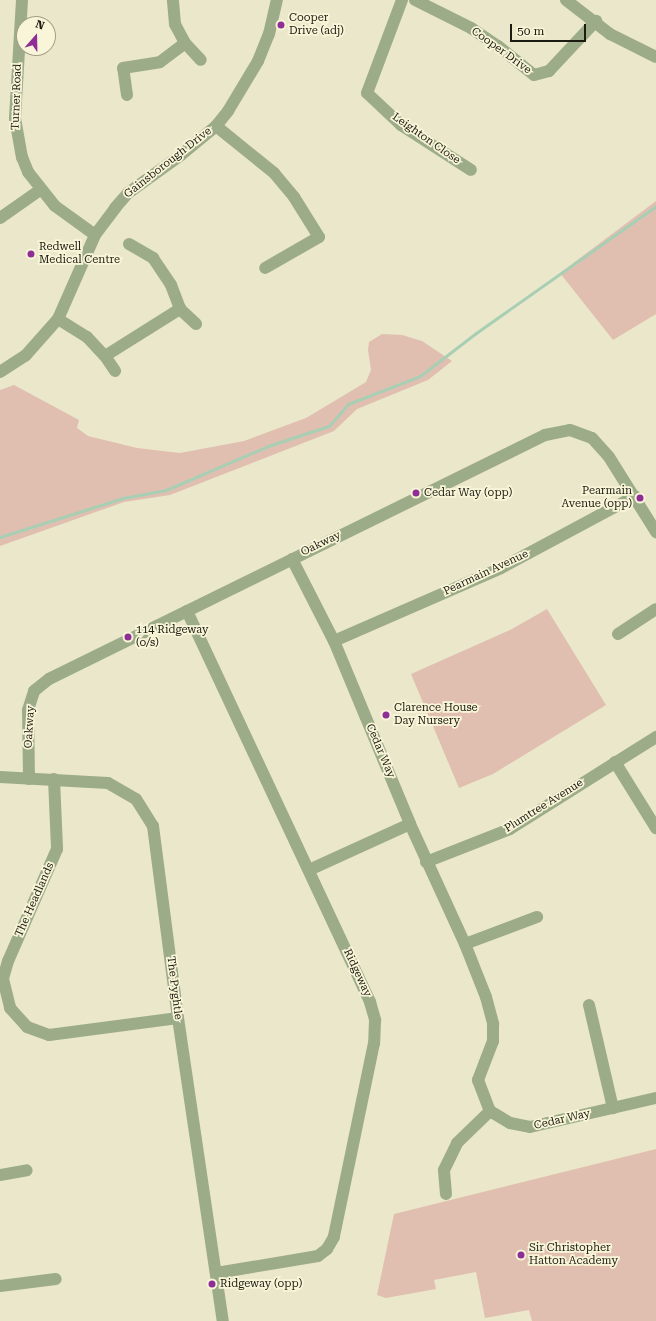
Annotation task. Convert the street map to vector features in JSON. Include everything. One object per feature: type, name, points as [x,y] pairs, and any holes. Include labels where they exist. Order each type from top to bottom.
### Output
[{"type":"street","name":"Turner Road","points":[[22,0],[14,118],[16,136],[28,172],[40,190],[55,206],[95,235]]},
{"type":"street","points":[[173,0],[175,24],[185,43],[201,60]]},
{"type":"street","name":"Gainsborough Drive","points":[[0,372],[26,355],[58,319],[95,235],[128,193],[181,155],[216,126],[242,90],[258,61],[269,34],[277,0]]},
{"type":"street","name":"Leighton Close","points":[[402,0],[367,93],[402,125],[471,170]]},
{"type":"street","name":"Cooper Drive","points":[[415,0],[470,28],[498,46],[534,75],[550,71],[596,21]]},
{"type":"street","points":[[566,0],[624,42],[656,57]]},
{"type":"street","points":[[127,95],[123,68],[160,62],[185,43]]},
{"type":"street","points":[[216,126],[274,173],[294,197],[319,236],[265,268]]},
{"type":"street","points":[[0,218],[40,190]]},
{"type":"street","points":[[129,244],[145,252],[162,268],[180,309],[196,324]]},
{"type":"street","points":[[106,356],[180,309]]},
{"type":"street","points":[[58,319],[87,337],[106,356],[115,371]]},
{"type":"street","name":"Oakway","points":[[29,779],[28,710],[34,691],[49,679],[545,435],[570,430],[592,438],[609,457],[635,496],[656,532]]},
{"type":"street","name":"Pearmain Avenue","points":[[334,640],[501,568],[635,496]]},
{"type":"street","name":"Cedar Way","points":[[292,559],[334,640],[426,862],[466,944],[486,997],[493,1024],[493,1041],[478,1080],[490,1111],[510,1123],[530,1127],[656,1098]]},
{"type":"street","points":[[618,634],[656,610]]},
{"type":"street","name":"Ridgeway","points":[[187,611],[370,1002],[375,1020],[374,1043],[334,1237],[327,1249],[318,1256],[216,1273]]},
{"type":"street","name":"Plumtree Avenue","points":[[426,862],[510,829],[656,737]]},
{"type":"street","points":[[615,762],[656,828]]},
{"type":"street","name":"The Pyghtle","points":[[0,777],[108,783],[136,799],[153,826],[178,1018],[223,1321]]},
{"type":"street","name":"The Headlands","points":[[54,779],[57,849],[8,961],[3,979],[10,1008],[27,1027],[49,1035],[178,1018]]},
{"type":"street","points":[[309,870],[410,824]]},
{"type":"street","points":[[466,944],[537,917]]},
{"type":"street","points":[[589,1005],[613,1108]]},
{"type":"street","points":[[446,1194],[444,1170],[457,1143],[490,1111]]},
{"type":"street","points":[[0,1175],[27,1170]]},
{"type":"street","points":[[0,1286],[56,1279]]},
{"type":"shaded area","points":[[656,201],[656,314],[613,340],[560,273]]},
{"type":"shaded area","points":[[382,334],[402,335],[422,341],[452,361],[428,380],[357,409],[334,431],[170,495],[124,502],[0,546],[0,390],[14,385],[79,420],[77,428],[88,436],[137,448],[180,453],[244,441],[306,418],[366,382],[371,370],[368,350],[369,342]]},
{"type":"shaded area","points":[[547,609],[606,705],[493,774],[459,788],[411,674],[512,629]]},
{"type":"shaded area","name":"Sir Christopher Hatton Academy","points":[[656,1149],[656,1321],[532,1321],[529,1310],[485,1318],[476,1272],[434,1280],[436,1289],[386,1298],[377,1295],[394,1214]]},
{"type":"waterway","points":[[0,537],[123,498],[166,490],[268,446],[329,426],[348,404],[420,376],[476,333],[656,206]]},
{"type":"place","name":"Cooper Drive (adj)","points":[[281,25]]},
{"type":"place","name":"Redwell Medical Centre","points":[[31,254]]},
{"type":"place","name":"Cedar Way (opp)","points":[[416,493]]},
{"type":"place","name":"Pearmain Avenue (opp)","points":[[640,498]]},
{"type":"place","name":"114 Ridgeway (o/s)","points":[[128,637]]},
{"type":"place","name":"Clarence House Day Nursery","points":[[386,715]]},
{"type":"place","name":"Sir Christopher Hatton Academy","points":[[521,1255]]},
{"type":"place","name":"Ridgeway (opp)","points":[[212,1284]]}]
